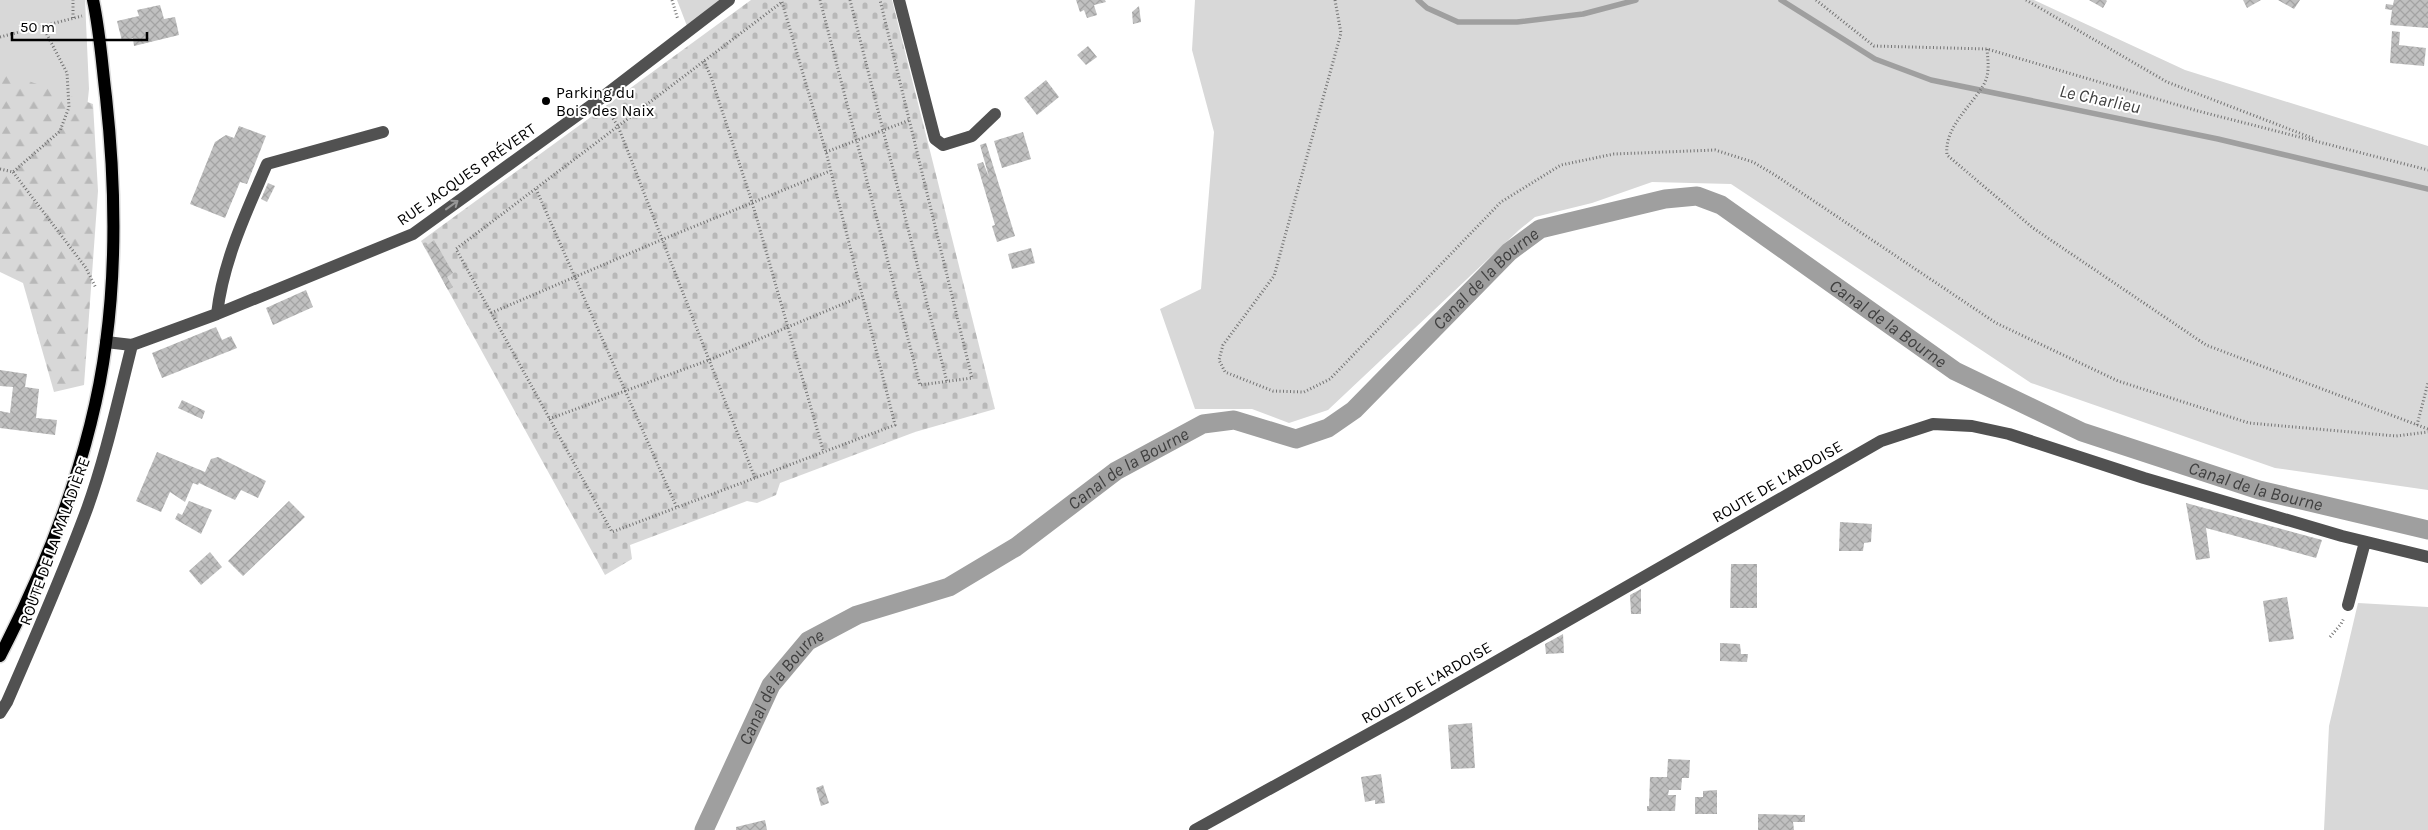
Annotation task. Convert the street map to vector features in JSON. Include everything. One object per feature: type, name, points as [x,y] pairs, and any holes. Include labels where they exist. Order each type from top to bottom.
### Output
[{"type":"main road","points":[[0,656],[50,546],[82,456],[98,389],[106,342],[114,240],[112,158],[93,0]]},
{"type":"street","name":"RUE JACQUES PRÉVERT","points":[[106,342],[132,345],[217,314],[413,234],[600,98],[730,0]]},
{"type":"street","points":[[899,0],[935,139],[943,145],[972,136],[995,114]]},
{"type":"street","points":[[217,314],[220,288],[239,229],[267,164],[383,132]]},
{"type":"street","name":"ROUTE DE LA MALADIÈRE","points":[[0,713],[7,702],[48,608],[87,508],[110,432],[132,345]]},
{"type":"street","name":"ROUTE DE L'ARDOISE","points":[[1195,830],[1403,715],[1881,441],[1933,424],[1972,426],[2009,434],[2144,478],[2365,542],[2428,557]]},
{"type":"street","points":[[2348,605],[2365,542]]},
{"type":"path","points":[[0,37],[73,18],[74,0]]},
{"type":"path","points":[[672,0],[683,35]]},
{"type":"path","points":[[820,0],[920,385],[972,378],[880,0]]},
{"type":"path","points":[[850,0],[947,382]]},
{"type":"path","points":[[1336,0],[1341,32],[1274,276],[1223,345],[1219,360],[1225,372],[1273,391],[1304,392],[1330,379],[1501,202],[1561,165],[1614,154],[1715,150],[1753,162],[1775,175],[1996,323],[2118,381],[2249,424],[2396,436],[2428,431]]},
{"type":"path","points":[[1816,0],[1874,46],[1988,49],[2198,111],[2428,170]]},
{"type":"path","points":[[2026,0],[2167,82],[2301,132],[2322,142]]},
{"type":"path","points":[[784,1],[826,152],[895,425],[823,450],[756,478],[612,532],[456,249],[784,1]]},
{"type":"path","points":[[13,172],[60,131],[68,107],[67,73],[42,25]]},
{"type":"path","points":[[1988,49],[1989,68],[1984,83],[1948,138],[1946,143],[1947,155],[2033,228],[2206,345],[2417,425],[2428,431]]},
{"type":"path","points":[[704,62],[711,77],[752,202],[823,450]]},
{"type":"path","points":[[826,152],[910,120]]},
{"type":"path","points":[[618,126],[661,240],[756,478]]},
{"type":"path","points":[[0,169],[13,172],[86,268],[108,311]]},
{"type":"path","points":[[491,313],[576,275],[830,171]]},
{"type":"path","points":[[536,189],[576,275],[677,508]]},
{"type":"path","points":[[549,419],[709,360],[862,296]]},
{"type":"path","points":[[2417,425],[2428,384]]},
{"type":"path","points":[[2330,637],[2341,624],[2348,605]]},
{"type":"green space","points":[[0,0],[85,0],[89,89],[86,118],[0,261]]},
{"type":"green space","points":[[677,0],[719,0],[687,26]]},
{"type":"green space","points":[[751,0],[892,0],[995,409],[915,432],[780,483],[776,495],[757,503],[747,501],[630,545],[632,559],[605,575],[421,241]]},
{"type":"green space","points":[[1195,0],[2034,0],[2185,70],[2428,146],[2428,490],[2275,468],[2031,383],[1731,184],[1652,182],[1592,203],[1535,217],[1328,410],[1289,423],[1252,409],[1195,409],[1160,309],[1201,289],[1214,132],[1192,50]]},
{"type":"green space","points":[[6,73],[93,104],[98,191],[84,385],[54,392],[23,283],[0,272],[0,80]]},
{"type":"green space","points":[[2358,603],[2428,607],[2428,830],[2324,830],[2329,726]]},
{"type":"building","points":[[1076,0],[1105,0],[1106,2],[1094,5],[1097,15],[1087,18],[1084,10],[1080,12]]},
{"type":"building","points":[[2089,0],[2106,0],[2107,1],[2103,8]]},
{"type":"building","points":[[2243,0],[2261,0],[2247,8]]},
{"type":"building","points":[[2278,0],[2300,0],[2294,9]]},
{"type":"building","points":[[2394,0],[2428,0],[2428,28],[2390,25],[2392,10],[2385,9],[2386,4],[2393,5]]},
{"type":"building","points":[[160,5],[164,19],[175,17],[179,35],[134,46],[133,38],[122,41],[117,21],[139,16],[137,10]]},
{"type":"building","points":[[1139,6],[1141,22],[1133,24],[1132,12]]},
{"type":"building","points":[[2392,31],[2400,32],[2399,45],[2426,48],[2424,66],[2390,63]]},
{"type":"building","points":[[1088,46],[1097,57],[1086,65],[1077,55]]},
{"type":"building","points":[[1046,80],[1059,97],[1037,115],[1024,98]]},
{"type":"building","points":[[239,126],[266,136],[247,184],[240,182],[225,218],[190,204],[215,142],[226,135],[234,138]]},
{"type":"building","points":[[1023,132],[1031,159],[1002,168],[994,141]]},
{"type":"building","points":[[986,143],[1015,236],[997,242],[992,226],[995,225],[977,164],[983,162],[989,177],[980,145]]},
{"type":"building","points":[[268,183],[275,186],[267,202],[261,199]]},
{"type":"building","points":[[434,240],[453,273],[447,277],[453,287],[448,290],[425,247]]},
{"type":"building","points":[[1031,248],[1035,263],[1012,269],[1008,254]]},
{"type":"building","points":[[306,290],[313,307],[273,325],[266,308]]},
{"type":"building","points":[[216,327],[222,340],[231,336],[237,348],[162,378],[152,353]]},
{"type":"building","points":[[0,370],[27,374],[25,387],[39,389],[36,418],[57,420],[55,435],[0,428],[0,411],[10,413],[13,387],[0,386]]},
{"type":"building","points":[[182,400],[205,411],[202,419],[178,408]]},
{"type":"building","points":[[157,452],[205,472],[211,459],[218,457],[266,481],[258,498],[241,490],[235,500],[199,483],[198,485],[193,483],[185,502],[170,492],[161,512],[136,501]]},
{"type":"building","points":[[189,501],[212,510],[201,534],[175,519],[178,513],[182,515]]},
{"type":"building","points":[[289,501],[305,517],[243,576],[228,561]]},
{"type":"building","points":[[2186,503],[2322,540],[2316,558],[2206,528],[2210,558],[2196,560]]},
{"type":"building","points":[[1840,522],[1872,524],[1871,542],[1864,543],[1863,551],[1839,551]]},
{"type":"building","points":[[210,552],[222,567],[201,585],[189,571]]},
{"type":"building","points":[[1731,564],[1757,564],[1757,608],[1730,608]]},
{"type":"building","points":[[1641,589],[1641,614],[1631,614],[1630,595]]},
{"type":"building","points":[[2287,597],[2294,639],[2269,642],[2263,601]]},
{"type":"building","points":[[1563,634],[1564,653],[1546,654],[1545,644]]},
{"type":"building","points":[[1720,643],[1740,644],[1741,654],[1748,654],[1747,662],[1720,661]]},
{"type":"building","points":[[1472,723],[1475,768],[1451,769],[1448,725]]},
{"type":"building","points":[[1668,759],[1690,760],[1689,778],[1682,778],[1681,790],[1669,790],[1668,795],[1676,795],[1675,811],[1647,811],[1647,806],[1649,806],[1650,777],[1667,777]]},
{"type":"building","points":[[1381,774],[1385,803],[1375,804],[1375,800],[1365,802],[1361,777]]},
{"type":"building","points":[[823,785],[829,803],[821,806],[816,788]]},
{"type":"building","points":[[1717,790],[1717,814],[1695,814],[1695,797],[1703,797],[1703,791]]},
{"type":"building","points":[[1758,814],[1805,815],[1805,822],[1793,822],[1794,830],[1758,830]]},
{"type":"building","points":[[765,820],[767,830],[736,830],[736,827]]},
{"type":"waterway","name":"Le Charlieu","points":[[1418,0],[1427,8],[1458,22],[1517,22],[1583,14],[1636,0]]},
{"type":"waterway","name":"Le Charlieu","points":[[1781,0],[1875,59],[1931,80],[2218,139],[2428,189]]},
{"type":"waterway","name":"Canal de la Bourne","points":[[704,830],[771,685],[808,641],[857,615],[949,587],[1016,547],[1116,471],[1203,424],[1234,420],[1296,439],[1328,428],[1354,410],[1509,252],[1540,229],[1665,199],[1697,196],[1721,205],[1955,371],[2082,432],[2259,490],[2428,530]]},
{"type":"place","name":"Parking du Bois des Naix","points":[[546,101]]}]
